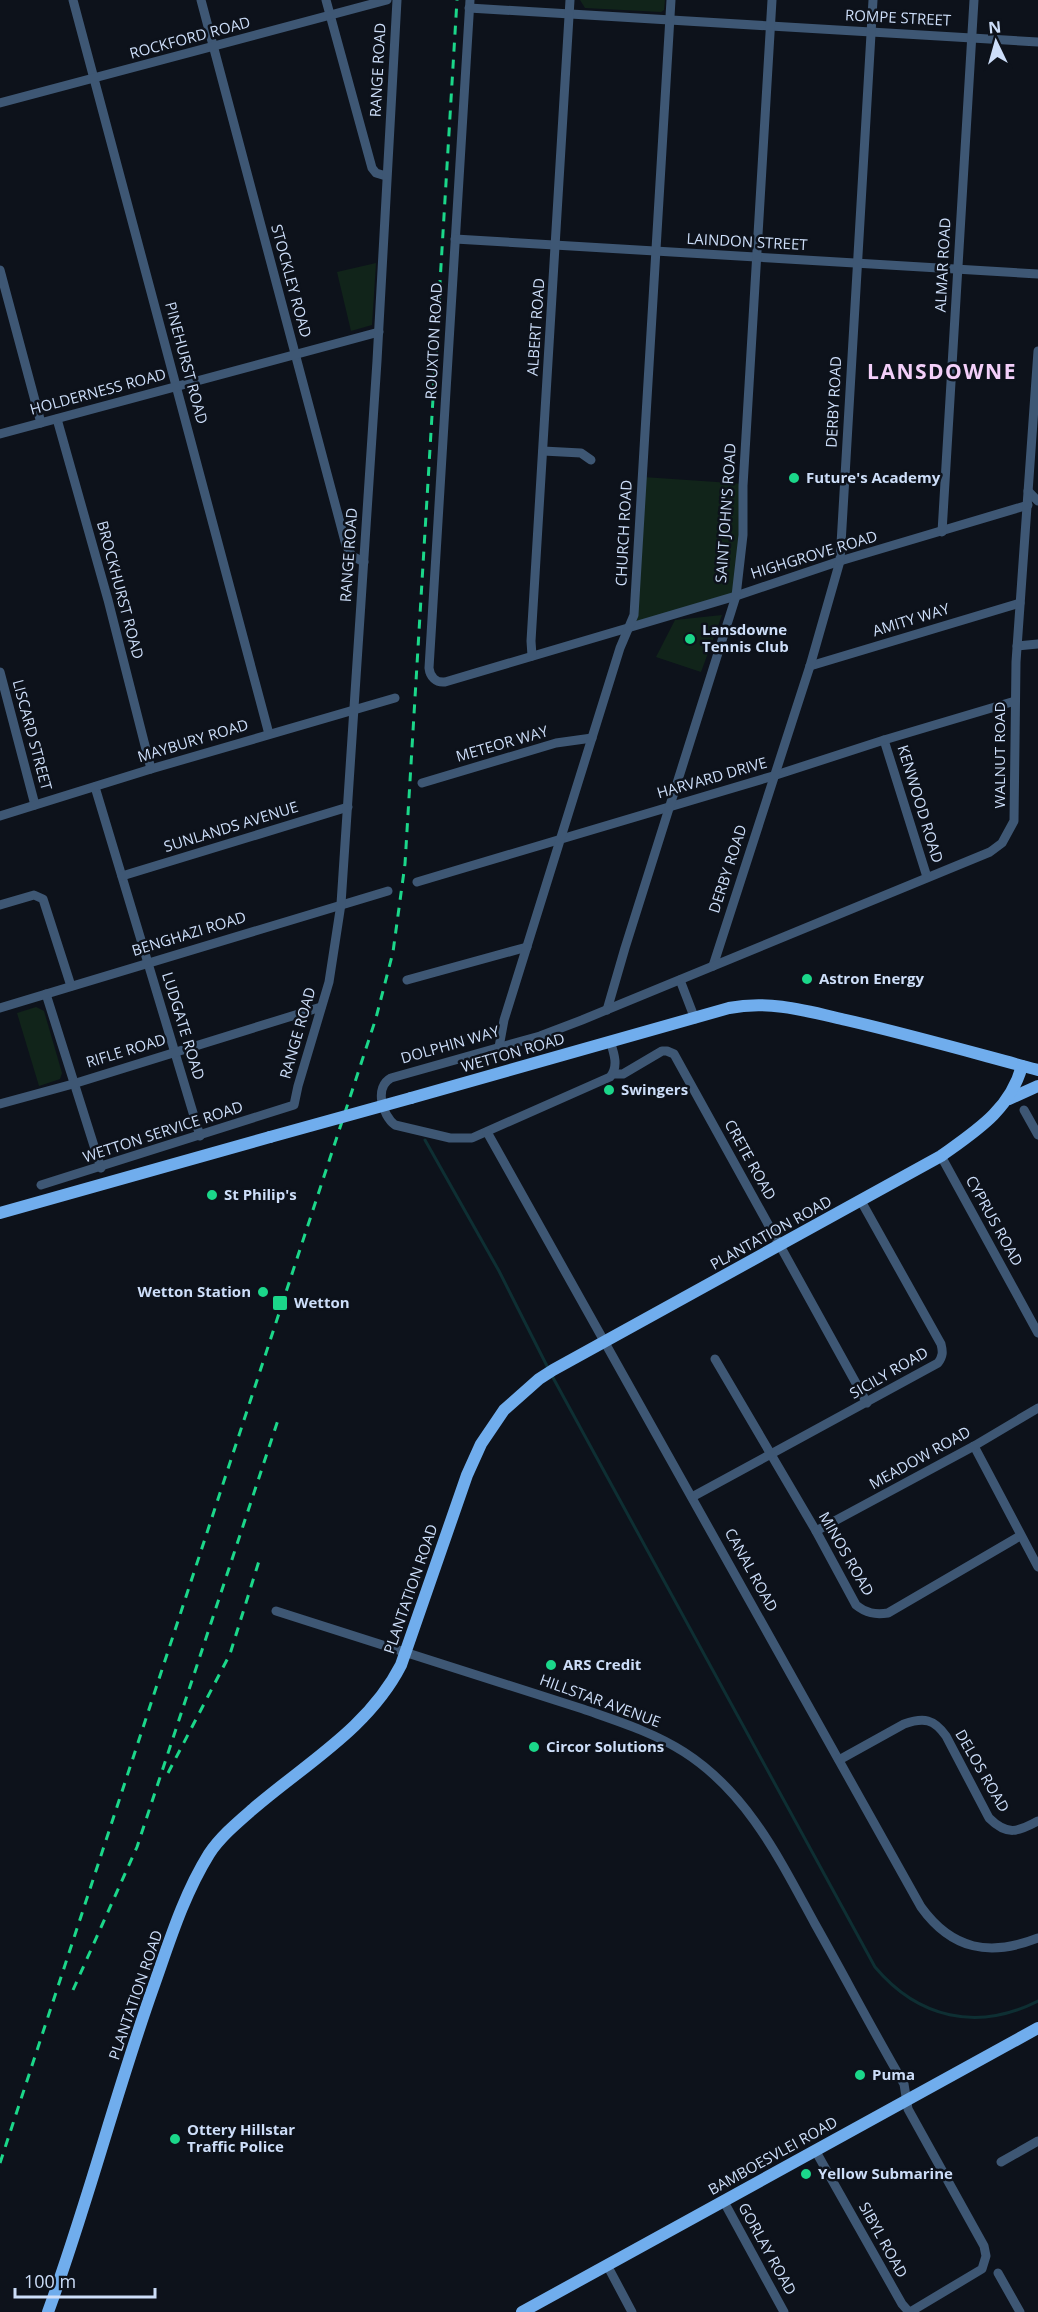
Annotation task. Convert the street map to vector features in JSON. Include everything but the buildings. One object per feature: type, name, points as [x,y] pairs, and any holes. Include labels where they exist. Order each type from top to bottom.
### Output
[{"type":"street","name":"PINEHURST ROAD","points":[[73,0],[269,734]]},
{"type":"street","name":"STOCKLEY ROAD","points":[[201,0],[346,545],[352,556],[364,562]]},
{"type":"street","points":[[326,0],[372,168],[376,173],[386,176]]},
{"type":"street","name":"ROCKFORD ROAD","points":[[0,103],[387,0]]},
{"type":"street","name":"RANGE ROAD","points":[[294,1106],[335,954],[341,904],[379,332],[397,0]]},
{"type":"street","name":"ALBERT ROAD","points":[[532,656],[570,0]]},
{"type":"street","name":"CHURCH ROAD","points":[[499,1047],[504,1020],[620,648],[634,615],[671,0]]},
{"type":"street","name":"SAINT JOHN'S ROAD","points":[[607,1010],[736,596],[743,535],[743,486],[772,0]]},
{"type":"street","name":"DERBY ROAD","points":[[713,966],[810,666],[840,561],[873,0]]},
{"type":"street","name":"ALMAR ROAD","points":[[942,532],[974,0]]},
{"type":"street","name":"ROMPE STREET","points":[[469,4],[670,20],[1038,42]]},
{"type":"street","name":"ROUXTON ROAD","points":[[437,681],[430,674],[429,668],[469,4]]},
{"type":"street","name":"LAINDON STREET","points":[[455,239],[1038,274]]},
{"type":"street","points":[[0,270],[41,423]]},
{"type":"street","name":"HOLDERNESS ROAD","points":[[0,434],[379,332]]},
{"type":"street","name":"WALNUT ROAD","points":[[680,980],[990,852],[1002,843],[1009,833],[1014,821],[1017,646],[1038,351]]},
{"type":"street","name":"BROCKHURST ROAD","points":[[57,419],[108,600],[151,769]]},
{"type":"street","points":[[543,451],[581,453],[591,460]]},
{"type":"street","points":[[1029,491],[1038,501]]},
{"type":"street","name":"HIGHGROVE ROAD","points":[[437,681],[445,682],[736,596],[840,561],[1028,506]]},
{"type":"street","name":"AMITY WAY","points":[[810,666],[1020,603]]},
{"type":"street","points":[[1017,646],[1038,644]]},
{"type":"street","name":"LISCARD STREET","points":[[0,672],[35,805]]},
{"type":"street","name":"MAYBURY ROAD","points":[[0,816],[151,769],[395,698]]},
{"type":"street","name":"HARVARD DRIVE","points":[[417,882],[1015,701]]},
{"type":"street","name":"METEOR WAY","points":[[422,783],[556,743],[592,738]]},
{"type":"street","name":"KENWOOD ROAD","points":[[884,740],[927,877]]},
{"type":"street","name":"LUDGATE ROAD","points":[[95,788],[200,1136]]},
{"type":"street","name":"SUNLANDS AVENUE","points":[[122,876],[348,807]]},
{"type":"street","name":"BENGHAZI ROAD","points":[[0,1008],[388,891]]},
{"type":"street","points":[[0,905],[30,896],[39,896],[43,899],[71,986]]},
{"type":"street","points":[[407,980],[527,947]]},
{"type":"street","points":[[680,980],[695,1018]]},
{"type":"street","name":"DOLPHIN WAY","points":[[613,1074],[599,1083],[472,1138],[460,1139],[394,1125],[388,1118],[380,1095],[384,1083],[391,1078],[540,1035],[680,980]]},
{"type":"street","points":[[46,994],[101,1168]]},
{"type":"street","name":"WETTON ROAD","points":[[0,1213],[742,1006],[776,1005],[887,1029],[1038,1070]]},
{"type":"street","name":"RIFLE ROAD","points":[[3,1104],[321,1007]]},
{"type":"street","points":[[610,1041],[615,1062],[613,1074]]},
{"type":"street","name":"CRETE ROAD","points":[[613,1074],[623,1074],[662,1051],[674,1054],[867,1403]]},
{"type":"street","name":"PLANTATION ROAD","points":[[48,2312],[144,2014],[195,1879],[209,1854],[244,1816],[364,1716],[388,1689],[401,1665],[466,1475],[489,1430],[514,1400],[539,1379],[941,1156],[970,1135],[1007,1101],[1016,1085],[1022,1066]]},
{"type":"street","points":[[1007,1101],[1038,1086]]},
{"type":"street","name":"WETTON SERVICE ROAD","points":[[41,1185],[294,1106]]},
{"type":"street","points":[[1024,1110],[1038,1135]]},
{"type":"street","name":"CANAL ROAD","points":[[487,1132],[916,1900],[939,1929],[964,1944],[987,1948],[1006,1948],[1038,1938]]},
{"type":"street","name":"CYPRUS ROAD","points":[[941,1156],[1038,1333]]},
{"type":"street","name":"SICILY ROAD","points":[[692,1497],[938,1363],[943,1354],[941,1344],[861,1201]]},
{"type":"street","name":"MINOS ROAD","points":[[716,1359],[770,1456],[816,1531],[856,1605],[863,1610],[880,1614],[888,1612],[1020,1536]]},
{"type":"street","name":"MEADOW ROAD","points":[[816,1531],[974,1446],[1038,1408]]},
{"type":"street","points":[[974,1446],[1038,1567]]},
{"type":"street","name":"HILLSTAR AVENUE","points":[[276,1611],[583,1709],[648,1733],[686,1753],[729,1789],[769,1840],[904,2084],[908,2109],[985,2251],[986,2256],[982,2269],[976,2275],[909,2312]]},
{"type":"street","name":"DELOS ROAD","points":[[839,1760],[913,1721],[930,1721],[938,1724],[946,1736],[990,1818],[999,1827],[1011,1831],[1021,1830],[1038,1821]]},
{"type":"street","name":"BAMBOESVLEI ROAD","points":[[522,2312],[1038,2028]]},
{"type":"street","points":[[1001,2162],[1038,2141]]},
{"type":"street","name":"SIBYL ROAD","points":[[815,2150],[902,2304],[909,2312]]},
{"type":"street","name":"GORLAY ROAD","points":[[723,2200],[784,2312]]},
{"type":"street","points":[[607,2265],[632,2312]]},
{"type":"street","points":[[998,2273],[1020,2312]]},
{"type":"green space","points":[[580,0],[665,0],[664,10],[661,12],[585,8]]},
{"type":"green space","points":[[376,263],[372,325],[351,331],[337,272]]},
{"type":"green space","points":[[643,477],[746,484],[739,595],[631,625]]},
{"type":"green space","name":"Lansdowne Tennis Club","points":[[722,615],[701,672],[656,657],[675,620]]},
{"type":"green space","points":[[36,1007],[44,1011],[62,1073],[60,1079],[39,1086],[17,1013]]},
{"type":"waterway","points":[[425,1140],[499,1271],[548,1368]]},
{"type":"waterway","points":[[551,1374],[875,1967],[910,1998],[950,2015],[993,2016],[1015,2011],[1038,2001]]},
{"type":"railway","points":[[0,2163],[376,1018],[393,952],[405,864],[457,0]]},
{"type":"railway","points":[[73,1990],[137,1847],[279,1417]]},
{"type":"railway","points":[[168,1773],[230,1654],[259,1561]]},
{"type":"place","name":"Future's Academy","points":[[794,478]]},
{"type":"place","name":"Lansdowne Tennis Club","points":[[690,639]]},
{"type":"place","name":"Astron Energy","points":[[807,979]]},
{"type":"place","name":"Swingers","points":[[609,1090]]},
{"type":"place","name":"St Philip's","points":[[212,1195]]},
{"type":"place","name":"Wetton Station","points":[[263,1292]]},
{"type":"place","name":"Wetton","points":[[280,1303]]},
{"type":"place","name":"ARS Credit","points":[[551,1665]]},
{"type":"place","name":"Circor Solutions","points":[[534,1747]]},
{"type":"place","name":"Puma","points":[[860,2075]]},
{"type":"place","name":"Ottery Hillstar Traffic Police","points":[[175,2139]]},
{"type":"place","name":"Yellow Submarine","points":[[806,2174]]},
{"type":"district","name":"LANSDOWNE","points":[[942,372]]}]
